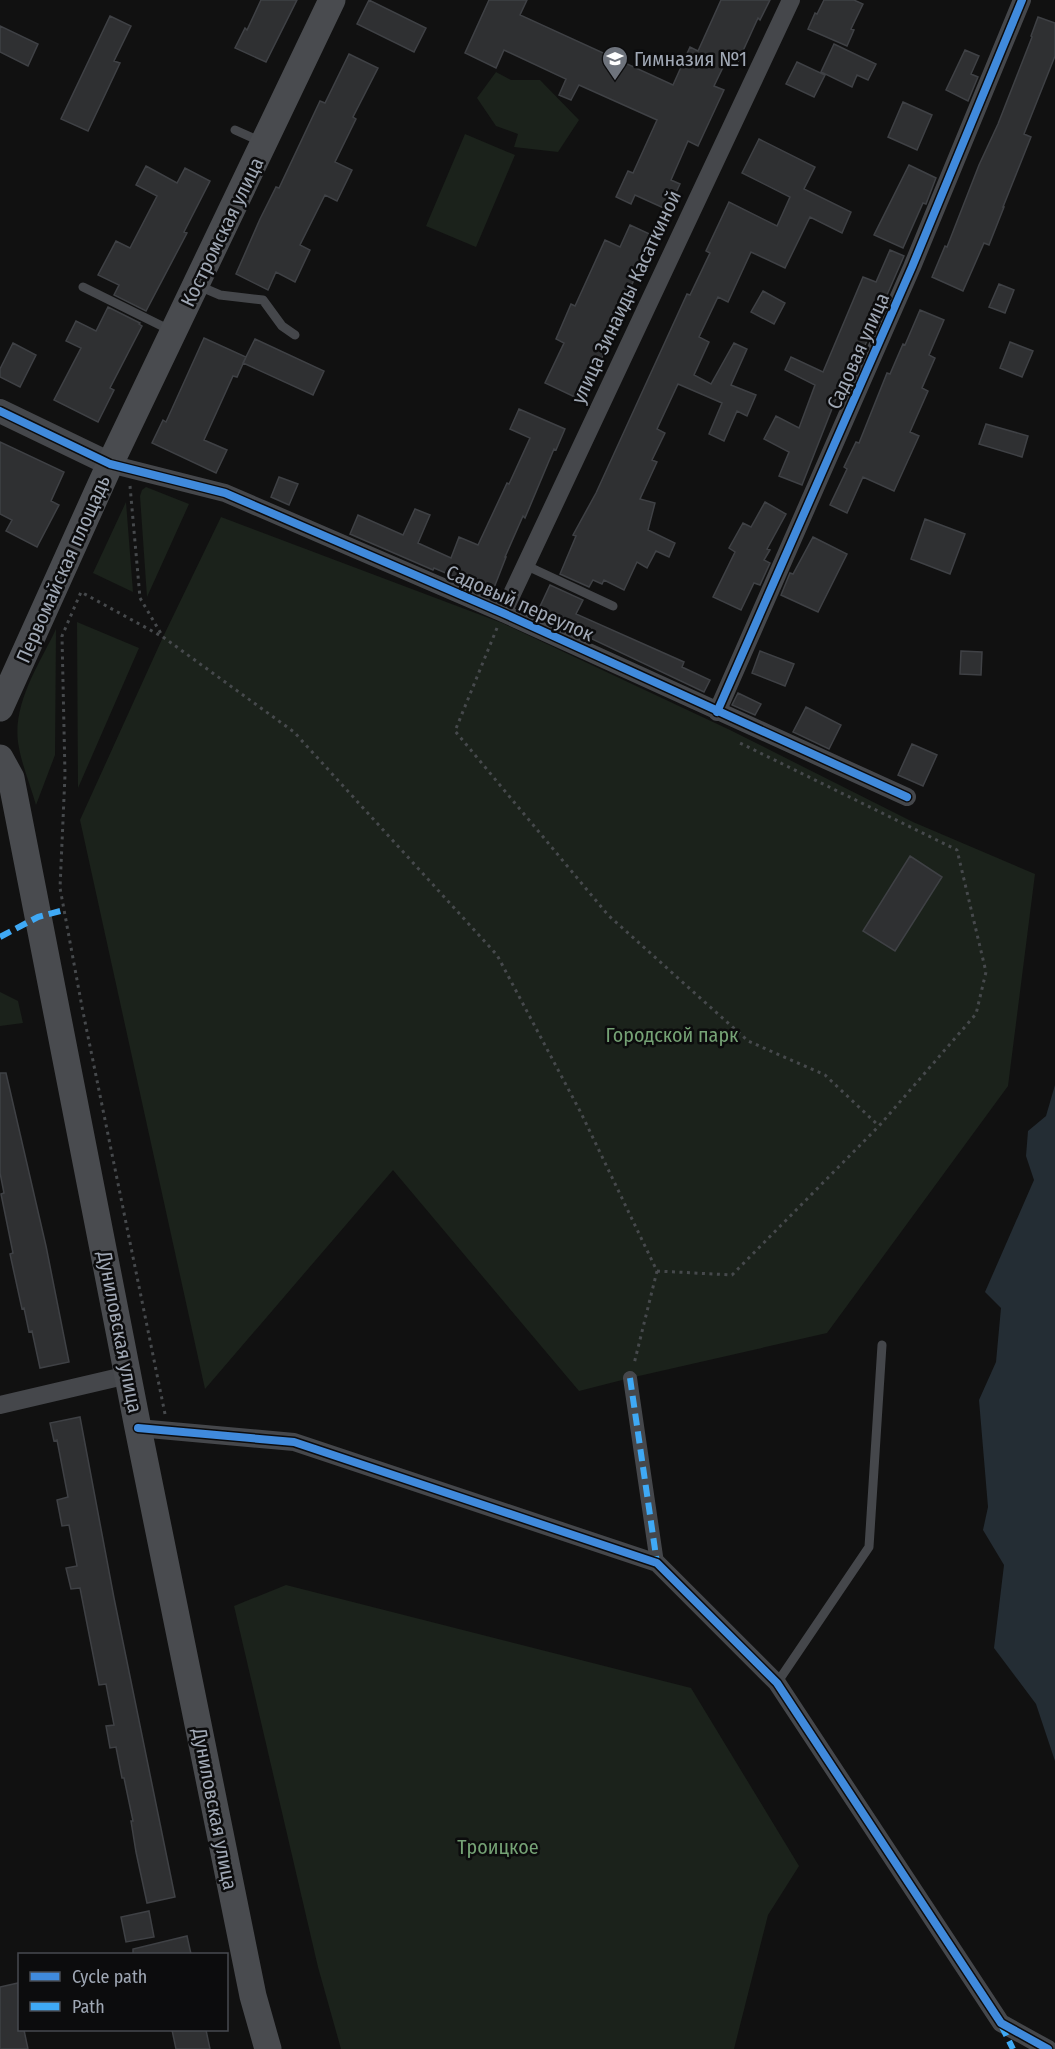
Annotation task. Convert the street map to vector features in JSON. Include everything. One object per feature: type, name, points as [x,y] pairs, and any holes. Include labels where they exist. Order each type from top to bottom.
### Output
[{"type":"main road","name":"Костромская улица","points":[[110,464],[332,0]]},
{"type":"main road","name":"Первомайская площадь","points":[[0,708],[110,464]]},
{"type":"main road","name":"Дуниловская улица","points":[[0,758],[11,778],[138,1428],[253,1996],[268,2049]]},
{"type":"street","name":"улица Зинаиды Касаткиной","points":[[503,613],[790,0]]},
{"type":"street","name":"Садовая улица","points":[[717,712],[912,267],[1022,0]]},
{"type":"street","points":[[0,411],[110,464]]},
{"type":"street","name":"Садовый переулок","points":[[110,464],[225,493],[503,613],[907,797]]},
{"type":"street","points":[[0,1405],[128,1375]]},
{"type":"street","points":[[630,1377],[657,1563]]},
{"type":"street","points":[[138,1428],[294,1442],[657,1563],[777,1683],[1001,2023],[1048,2049]]},
{"type":"lane","points":[[235,130],[265,143]]},
{"type":"lane","points":[[197,285],[220,295],[263,300],[282,326],[295,335]]},
{"type":"lane","points":[[83,287],[174,332]]},
{"type":"lane","points":[[525,565],[613,606]]},
{"type":"lane","points":[[777,1683],[869,1546],[882,1345]]},
{"type":"path","points":[[130,486],[140,597],[163,637]]},
{"type":"path","points":[[168,1430],[82,1008],[60,888],[65,775],[62,636],[81,592],[163,637],[294,732],[497,955],[581,1113],[657,1271],[630,1377]]},
{"type":"path","points":[[503,613],[455,731],[608,915],[748,1041],[825,1075],[879,1126]]},
{"type":"path","points":[[657,1271],[732,1275],[879,1126],[976,1014],[986,972],[957,850],[740,743]]},
{"type":"green space","points":[[496,72],[511,80],[540,80],[579,120],[558,152],[514,147],[518,134],[496,126],[477,98]]},
{"type":"green space","points":[[465,134],[515,155],[476,247],[426,226]]},
{"type":"green space","points":[[146,487],[189,504],[147,597],[140,496]]},
{"type":"green space","points":[[126,502],[133,592],[93,573]]},
{"type":"green space","name":"Городской парк","points":[[221,517],[502,623],[730,730],[913,822],[1035,874],[1008,1086],[827,1333],[579,1391],[393,1170],[205,1389],[80,820],[163,637]]},
{"type":"green space","points":[[77,622],[139,648],[78,788]]},
{"type":"green space","points":[[56,629],[55,755],[36,805],[21,758],[18,727],[29,683]]},
{"type":"green space","points":[[0,992],[18,1001],[23,1023],[0,1026]]},
{"type":"green space","name":"Троицкое","points":[[286,1585],[691,1688],[799,1866],[768,1915],[734,2049],[341,2049],[318,1967],[234,1606]]},
{"type":"shaded area","points":[[1055,1085],[1055,1761],[1036,1704],[994,1648],[1004,1565],[983,1530],[988,1507],[979,1400],[996,1362],[1001,1308],[985,1292],[1034,1180],[1026,1156],[1028,1131],[1046,1116]]},
{"type":"building","points":[[261,0],[297,0],[266,62],[235,48],[245,28],[247,30]]},
{"type":"building","points":[[369,0],[426,28],[414,52],[357,24]]},
{"type":"building","name":"Гимназия №1","points":[[489,0],[527,0],[520,15],[673,85],[690,47],[698,51],[721,0],[770,0],[760,20],[758,18],[737,64],[727,59],[714,86],[724,90],[698,146],[688,141],[671,180],[680,184],[668,210],[635,195],[631,204],[616,197],[628,171],[633,173],[657,120],[579,85],[571,100],[559,95],[566,79],[504,50],[496,68],[465,53]]},
{"type":"building","points":[[824,0],[854,0],[863,4],[851,29],[854,30],[847,46],[808,29]]},
{"type":"building","points":[[110,16],[131,26],[114,61],[120,63],[88,131],[61,119]]},
{"type":"building","points":[[1038,17],[1055,23],[1055,56],[1024,134],[1031,137],[1004,207],[989,245],[984,243],[963,291],[932,277],[945,246],[947,247],[979,165],[998,124]]},
{"type":"building","points":[[0,26],[38,44],[28,66],[0,52]]},
{"type":"building","points":[[834,44],[876,64],[868,80],[857,75],[852,87],[821,72]]},
{"type":"building","points":[[965,50],[979,56],[971,74],[978,77],[968,101],[946,90]]},
{"type":"building","points":[[349,54],[378,68],[353,117],[356,119],[335,162],[352,170],[337,201],[325,195],[300,245],[310,250],[295,282],[276,272],[268,290],[236,274],[260,219],[276,187],[279,188],[320,101],[325,103]]},
{"type":"building","points":[[797,62],[825,75],[814,97],[786,84]]},
{"type":"building","points":[[903,102],[932,115],[917,150],[888,137]]},
{"type":"building","points":[[759,139],[815,167],[804,189],[851,212],[842,233],[810,217],[785,268],[751,252],[728,302],[718,297],[699,337],[709,342],[694,375],[711,384],[734,343],[747,349],[731,385],[756,395],[747,416],[737,411],[724,441],[709,434],[722,403],[678,384],[657,429],[665,433],[652,460],[657,462],[640,499],[655,503],[648,530],[675,543],[669,557],[656,551],[647,568],[637,562],[624,590],[604,580],[602,584],[593,580],[589,587],[560,574],[576,536],[573,535],[596,493],[687,294],[690,295],[710,253],[706,251],[729,202],[777,226],[790,197],[742,173]]},
{"type":"building","points":[[909,165],[936,178],[926,204],[923,203],[903,248],[874,235]]},
{"type":"building","points":[[146,166],[177,183],[185,168],[210,181],[184,232],[187,233],[146,311],[114,295],[119,285],[98,275],[116,241],[130,248],[157,196],[136,185]]},
{"type":"building","points":[[630,225],[654,236],[608,337],[611,338],[601,360],[598,358],[579,399],[545,383],[564,343],[556,339],[571,304],[575,306],[605,240],[620,247]]},
{"type":"building","points":[[890,250],[904,256],[844,393],[839,391],[802,485],[779,476],[789,452],[764,439],[776,416],[799,428],[815,385],[785,370],[791,357],[823,372],[863,277],[876,282]]},
{"type":"building","points":[[999,284],[1014,290],[1005,313],[989,307]]},
{"type":"building","points":[[763,291],[785,303],[774,324],[751,312]]},
{"type":"building","points":[[108,307],[142,326],[110,388],[114,390],[98,422],[54,400],[81,348],[66,341],[76,321],[96,331]]},
{"type":"building","points":[[920,310],[944,320],[929,355],[935,358],[922,388],[928,391],[910,432],[919,436],[894,491],[863,477],[847,513],[830,505],[847,469],[844,467],[856,442],[859,443],[887,373],[890,374]]},
{"type":"building","points":[[204,338],[246,357],[237,377],[233,376],[204,440],[227,450],[216,473],[152,443],[163,420],[166,422]]},
{"type":"building","points":[[255,339],[324,371],[313,395],[243,363]]},
{"type":"building","points":[[1010,342],[1033,351],[1022,377],[1000,368]]},
{"type":"building","points":[[13,343],[36,355],[20,387],[0,377],[0,369]]},
{"type":"building","points":[[519,409],[565,429],[556,450],[554,449],[525,518],[523,516],[492,593],[350,534],[358,515],[403,535],[415,509],[430,515],[418,543],[451,558],[459,537],[478,545],[530,438],[510,429]]},
{"type":"building","points":[[986,424],[1028,436],[1022,457],[979,444]]},
{"type":"building","points":[[0,442],[64,472],[51,501],[59,505],[37,547],[6,531],[12,520],[0,514]]},
{"type":"building","points":[[279,477],[298,484],[289,505],[271,497]]},
{"type":"building","points":[[765,502],[786,514],[767,549],[770,550],[764,560],[770,563],[760,585],[754,583],[741,610],[713,597],[735,552],[729,548],[743,523],[751,527]]},
{"type":"building","points":[[925,519],[965,534],[950,574],[911,559]]},
{"type":"building","points":[[813,537],[847,554],[818,612],[781,595],[790,573],[793,574]]},
{"type":"building","points":[[550,585],[583,600],[576,614],[684,662],[682,667],[710,680],[704,692],[537,613]]},
{"type":"building","points":[[760,651],[794,664],[785,686],[752,673]]},
{"type":"building","points":[[961,651],[982,652],[981,675],[960,674]]},
{"type":"building","points":[[738,693],[761,704],[755,715],[732,705]]},
{"type":"building","points":[[806,707],[841,725],[829,749],[793,732]]},
{"type":"building","points":[[912,744],[937,755],[923,786],[898,775]]},
{"type":"building","points":[[910,856],[942,877],[895,951],[863,931]]},
{"type":"building","points":[[0,1073],[6,1073],[46,1246],[69,1362],[40,1368],[32,1331],[29,1332],[24,1308],[22,1309],[10,1254],[13,1253],[1,1194],[4,1193],[0,1173]]},
{"type":"building","points":[[80,1417],[175,1897],[147,1903],[124,1778],[122,1778],[116,1747],[110,1748],[106,1726],[114,1725],[106,1684],[99,1685],[80,1588],[71,1589],[66,1568],[77,1566],[69,1525],[62,1526],[57,1500],[68,1497],[57,1440],[54,1441],[50,1423]]},
{"type":"building","points":[[149,1911],[154,1937],[126,1942],[121,1917]]},
{"type":"building","points":[[187,1936],[191,1953],[133,1953],[133,1949]]},
{"type":"building","points":[[18,1983],[18,2031],[24,2031],[28,2049],[0,2049],[0,1987]]},
{"type":"building","points":[[172,2031],[206,2031],[210,2049],[176,2049]]},
{"type":"marked path","points":[[0,937],[38,917],[64,910]]},
{"type":"marked path","points":[[630,1378],[657,1563]]},
{"type":"marked path","points":[[1001,2025],[1013,2049]]},
{"type":"cycle path","points":[[717,712],[912,267],[1022,0]]},
{"type":"cycle path","points":[[0,411],[110,464],[225,493],[503,613],[907,797]]},
{"type":"cycle path","points":[[138,1428],[294,1442],[657,1563],[777,1683],[1001,2023],[1048,2049]]},
{"type":"place","name":"Гимназия №1","points":[[615,82]]}]
